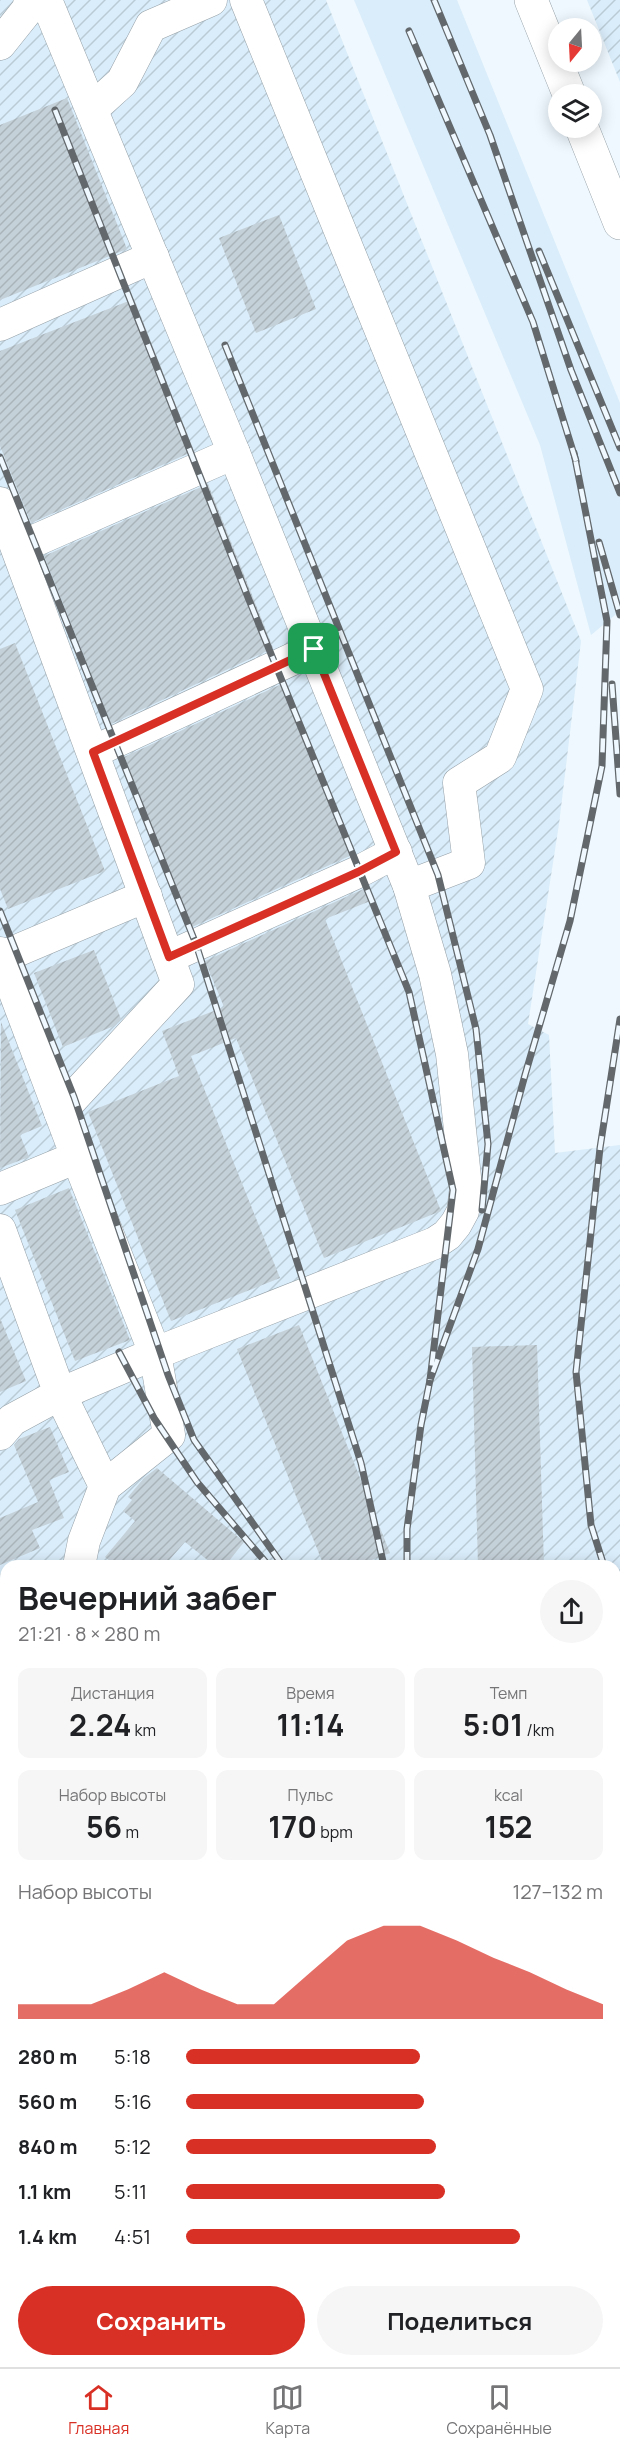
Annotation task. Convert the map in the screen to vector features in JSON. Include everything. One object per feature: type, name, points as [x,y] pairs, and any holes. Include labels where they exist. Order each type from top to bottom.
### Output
[{"type":"main road","points":[[531,0],[565,84]]},
{"type":"main road","points":[[586,138],[620,223]]},
{"type":"lane","points":[[0,44],[28,9],[30,0]]},
{"type":"lane","points":[[0,1434],[12,1420],[60,1394],[155,1353],[435,1243],[447,1235],[456,1224],[463,1210],[466,1187],[452,1054],[435,974],[409,886],[234,453],[46,0]]},
{"type":"lane","points":[[92,109],[122,82],[151,26],[211,0]]},
{"type":"lane","points":[[246,0],[528,689],[500,757],[459,783],[469,863],[409,886]]},
{"type":"lane","points":[[0,325],[153,257]]},
{"type":"lane","points":[[18,548],[234,453]]},
{"type":"lane","points":[[0,503],[178,984],[60,1112]]},
{"type":"lane","points":[[93,752],[314,649]]},
{"type":"lane","points":[[169,957],[358,872],[396,852]]},
{"type":"lane","points":[[80,1560],[84,1541],[105,1486],[169,1435],[155,1353],[77,1157],[1,955],[146,896]]},
{"type":"lane","points":[[0,1189],[77,1157]]},
{"type":"lane","points":[[0,1230],[60,1394],[105,1486]]},
{"type":"shaded area","points":[[0,0],[326,0],[581,641],[559,824],[528,1024],[549,1035],[555,1153],[620,1145],[620,1560],[0,1560]]},
{"type":"shaded area","points":[[354,0],[457,0],[620,403],[620,611],[591,635],[540,445]]},
{"type":"shaded area","points":[[587,0],[620,0],[620,82],[602,37],[602,18],[594,18]]},
{"type":"building","points":[[67,98],[127,249],[0,300],[0,125]]},
{"type":"building","points":[[279,215],[316,309],[256,333],[219,238]]},
{"type":"building","points":[[134,299],[194,451],[31,523],[0,446],[0,351]]},
{"type":"building","points":[[208,484],[273,648],[111,724],[44,556]]},
{"type":"building","points":[[15,643],[105,871],[8,909],[0,889],[0,649]]},
{"type":"building","points":[[286,682],[354,854],[192,927],[124,757]]},
{"type":"building","points":[[368,887],[373,900],[325,919],[441,1211],[324,1258],[236,1038],[191,1056],[280,1278],[171,1321],[88,1112],[179,1076],[162,1031],[224,1007],[205,961]]},
{"type":"building","points":[[94,950],[121,1019],[114,1026],[63,1047],[34,973]]},
{"type":"building","points":[[1,1022],[42,1126],[20,1135],[29,1157],[0,1168]]},
{"type":"building","points":[[69,1188],[130,1340],[75,1361],[15,1210]]},
{"type":"building","points":[[0,1318],[26,1381],[0,1392]]},
{"type":"building","points":[[299,1325],[390,1553],[372,1560],[322,1560],[237,1349]]},
{"type":"building","points":[[537,1345],[544,1560],[478,1560],[472,1347]]},
{"type":"building","points":[[50,1427],[69,1472],[49,1480],[64,1518],[32,1530],[40,1548],[12,1560],[0,1560],[0,1518],[38,1502],[14,1445],[19,1439]]},
{"type":"building","points":[[157,1468],[244,1542],[230,1560],[208,1560],[185,1542],[169,1560],[109,1560],[105,1557],[135,1521],[123,1511],[132,1500],[128,1497],[144,1478]]},
{"type":"railway","points":[[434,0],[490,135],[571,370],[620,493]]},
{"type":"railway","points":[[409,31],[533,322],[576,461]]},
{"type":"railway","points":[[55,110],[247,595],[409,992],[453,1190],[430,1380]]},
{"type":"railway","points":[[539,251],[620,448]]},
{"type":"railway","points":[[225,345],[438,875],[476,1029],[488,1144],[482,1210]]},
{"type":"railway","points":[[407,1560],[407,1529],[421,1425],[430,1380],[478,1249],[570,921],[602,766],[607,621],[574,453]]},
{"type":"railway","points":[[0,457],[196,944],[361,1463],[383,1560]]},
{"type":"railway","points":[[599,542],[620,615]]},
{"type":"railway","points":[[612,684],[620,794]]},
{"type":"railway","points":[[0,911],[74,1097],[168,1375],[194,1440],[279,1560]]},
{"type":"railway","points":[[602,1560],[591,1525],[576,1372],[600,1148],[620,1019]]},
{"type":"railway","points":[[119,1352],[154,1418],[197,1482],[264,1560]]},
{"type":"route","points":[[314,649],[396,852],[358,872],[169,957],[93,752],[314,649]]}]
